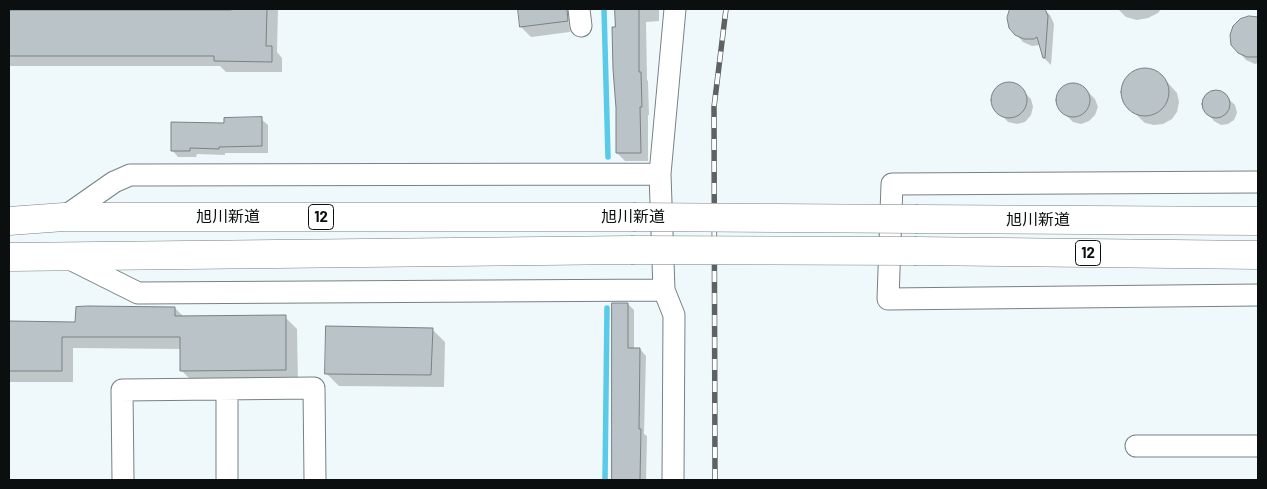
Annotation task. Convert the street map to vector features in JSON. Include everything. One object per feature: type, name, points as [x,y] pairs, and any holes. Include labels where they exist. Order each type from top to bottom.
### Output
[{"type":"highway","name":"旭川新道","points":[[9,221],[64,217],[633,217],[1258,221]]},
{"type":"highway","name":"旭川新道","points":[[9,257],[631,250],[917,251],[1258,256]]},
{"type":"street","points":[[673,480],[674,315],[664,290],[660,174],[674,9]]},
{"type":"street","points":[[64,217],[114,182],[130,175],[660,174]]},
{"type":"street","points":[[1258,182],[892,184],[888,298],[1258,295]]},
{"type":"street","points":[[65,257],[138,293],[664,290]]},
{"type":"street","points":[[123,480],[122,390],[314,388],[315,480]]},
{"type":"street","points":[[226,480],[227,389]]},
{"type":"street","points":[[1136,446],[1258,446]]},
{"type":"building","points":[[267,9],[266,46],[272,46],[272,62],[214,61],[214,56],[9,56],[9,10]]},
{"type":"building","points":[[518,9],[567,9],[568,21],[520,27]]},
{"type":"building","points":[[615,9],[639,9],[639,72],[641,72],[642,107],[640,107],[641,153],[616,153],[612,27],[615,27]]},
{"type":"building","points":[[1010,9],[1045,9],[1048,16],[1045,58],[1043,58],[1037,37],[1034,39],[1024,39],[1015,35],[1009,28],[1007,18]]},
{"type":"building","points":[[1249,16],[1258,17],[1258,57],[1247,57],[1238,53],[1231,45],[1230,35],[1233,26],[1240,19]]},
{"type":"building","points":[[1145,68],[1154,70],[1162,75],[1167,83],[1169,92],[1167,101],[1162,109],[1154,114],[1145,116],[1136,114],[1128,109],[1123,101],[1121,92],[1123,83],[1128,75],[1136,70]]},
{"type":"building","points":[[1009,82],[1021,88],[1027,100],[1021,112],[1009,118],[997,112],[991,100],[997,88]]},
{"type":"building","points":[[1073,83],[1080,84],[1085,88],[1089,93],[1089,107],[1085,112],[1080,116],[1073,117],[1066,116],[1061,112],[1057,107],[1056,100],[1057,93],[1061,88],[1066,84]]},
{"type":"building","points":[[1216,90],[1226,94],[1230,104],[1226,114],[1216,118],[1206,114],[1202,104],[1206,94]]},
{"type":"building","points":[[262,117],[262,146],[219,147],[219,149],[190,148],[190,151],[171,151],[171,122],[224,123],[224,118]]},
{"type":"building","points":[[612,303],[628,303],[628,348],[640,348],[640,480],[612,480]]},
{"type":"building","points":[[76,307],[175,307],[175,316],[286,315],[286,370],[180,371],[180,337],[62,337],[62,371],[9,371],[9,321],[75,322]]},
{"type":"building","points":[[326,326],[433,328],[431,375],[325,374]]},
{"type":"waterway","points":[[604,9],[608,157]]},
{"type":"waterway","points":[[605,480],[607,308]]},
{"type":"railway","points":[[715,480],[714,107],[726,9]]}]
